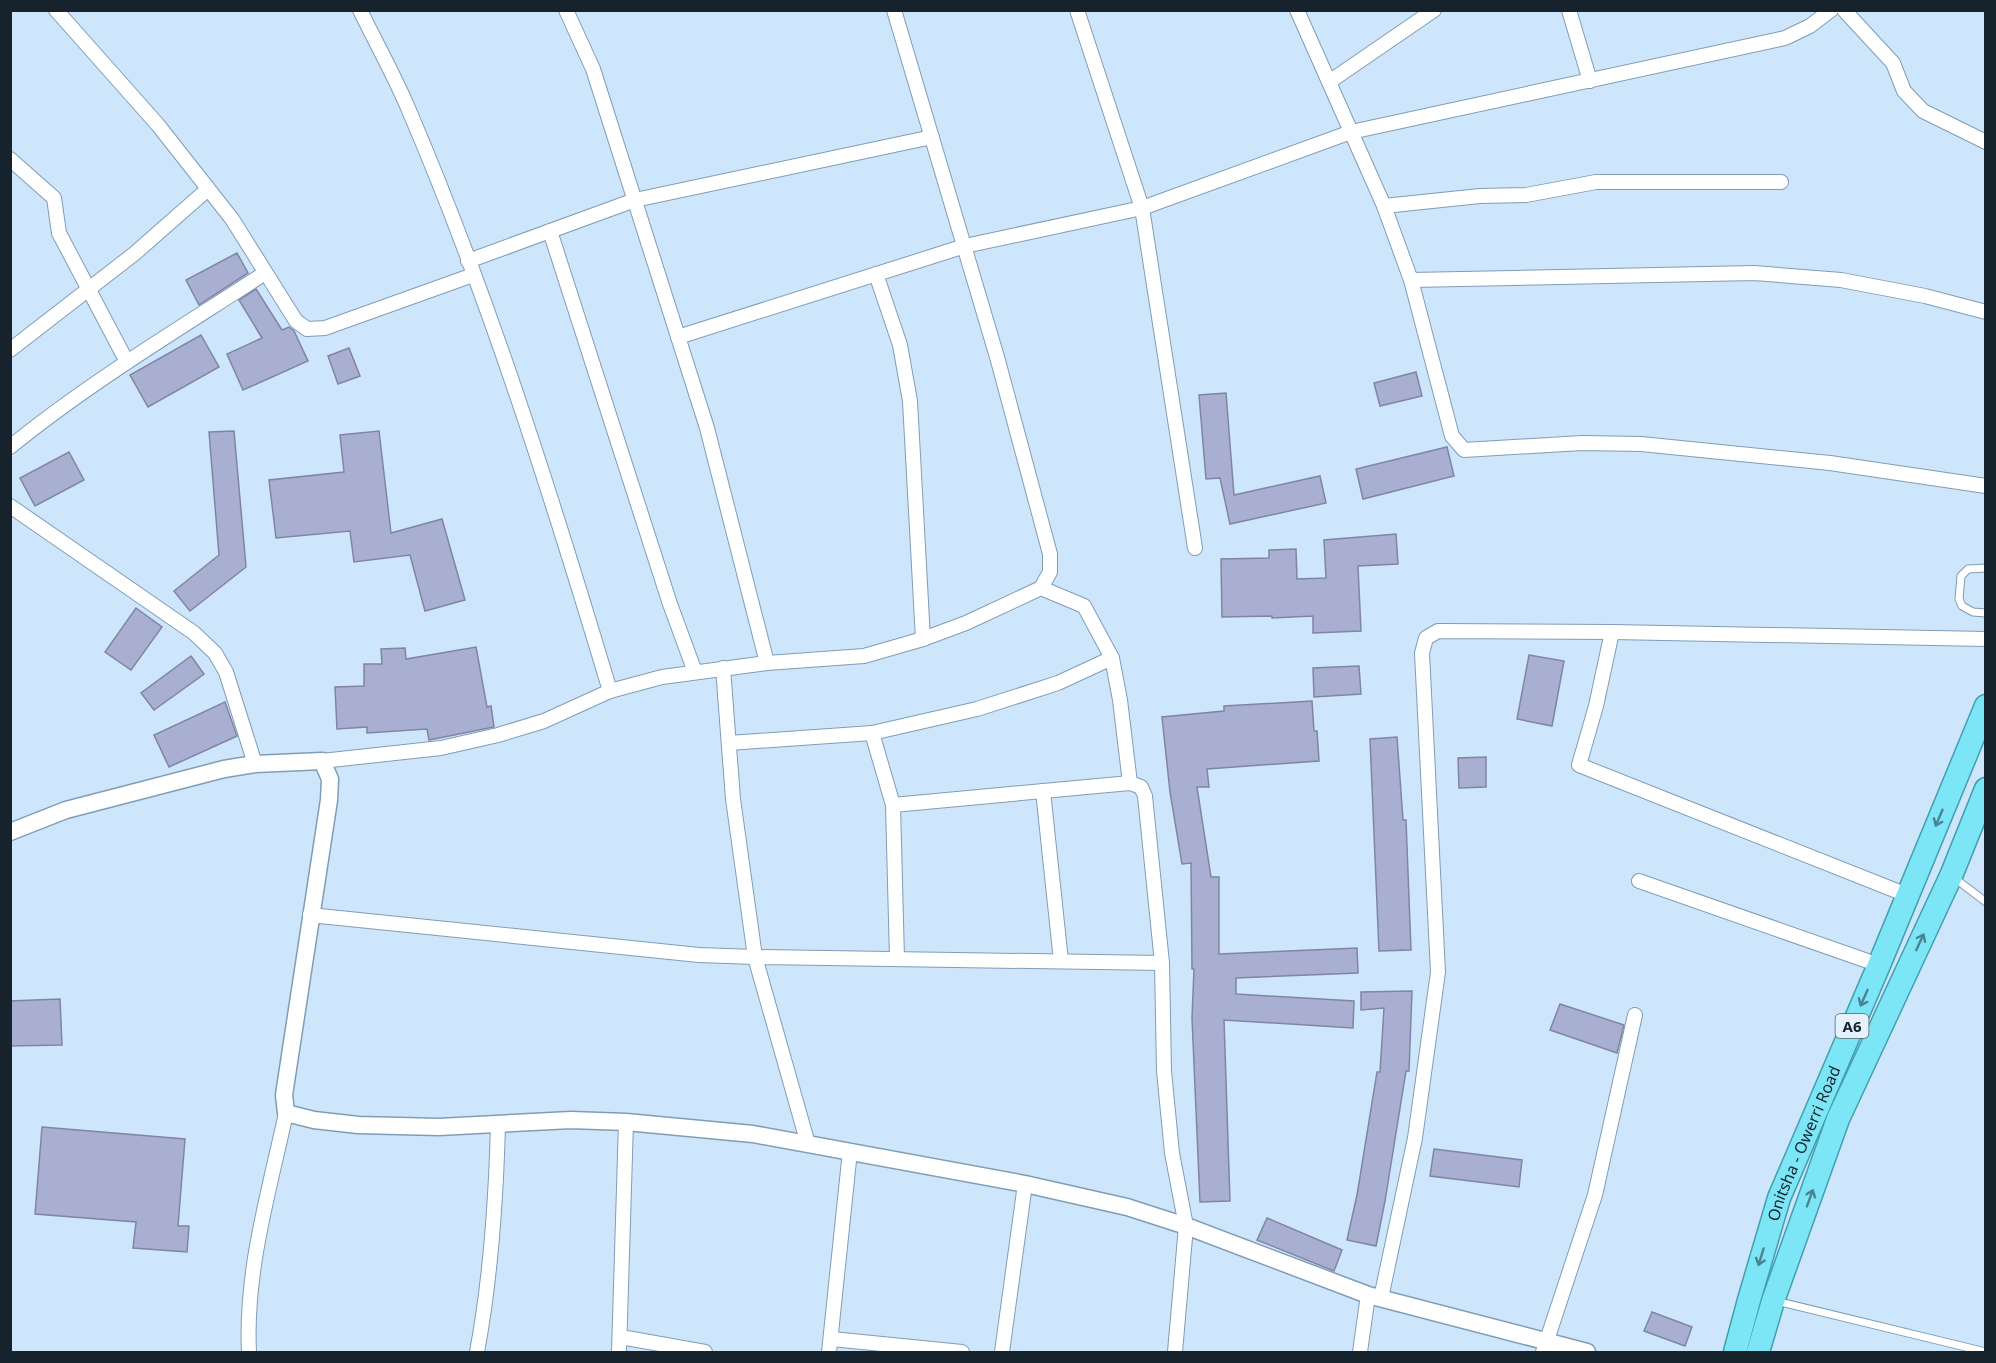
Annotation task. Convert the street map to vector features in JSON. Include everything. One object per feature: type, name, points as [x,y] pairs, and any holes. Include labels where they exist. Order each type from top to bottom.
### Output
[{"type":"highway","name":"Onitsha - Owerri Road","points":[[1735,1353],[1779,1198],[1984,712]]},
{"type":"highway","points":[[1954,784],[1985,792]]},
{"type":"highway","name":"Onitsha - Owerri Road","points":[[1758,1353],[1773,1300],[1838,1119],[1951,876],[1985,792]]},
{"type":"street","points":[[56,10],[158,125],[232,219],[296,321],[307,329],[325,328],[473,275]]},
{"type":"street","points":[[360,10],[408,107],[468,261],[550,492],[610,691]]},
{"type":"street","points":[[566,10],[593,69],[707,428],[767,663]]},
{"type":"street","points":[[10,832],[66,810],[224,769],[255,764],[322,761],[441,748],[498,735],[544,721],[610,691],[662,677],[767,663],[864,656],[923,639],[966,623],[1041,588],[1050,572],[1050,554],[965,246],[894,10]]},
{"type":"street","points":[[1077,10],[1142,208],[1195,548]]},
{"type":"street","points":[[1297,10],[1384,206],[1411,280],[1452,436],[1464,450],[1582,443],[1641,444],[1830,464],[1986,486]]},
{"type":"street","points":[[1329,82],[1434,10]]},
{"type":"street","points":[[1569,10],[1590,81]]},
{"type":"street","points":[[678,337],[965,246],[1142,208],[1351,132],[1785,38],[1810,26],[1831,10]]},
{"type":"street","points":[[1844,10],[1893,63],[1904,91],[1923,111],[1986,142]]},
{"type":"street","points":[[468,261],[635,200],[932,136]]},
{"type":"street","points":[[10,159],[54,198],[59,233],[127,362]]},
{"type":"street","points":[[1384,206],[1480,196],[1526,195],[1596,182],[1781,182]]},
{"type":"street","points":[[10,350],[134,254],[208,189]]},
{"type":"street","points":[[550,231],[670,604],[695,672]]},
{"type":"street","points":[[10,447],[51,414],[127,362],[265,273]]},
{"type":"street","points":[[1411,280],[1754,273],[1841,280],[1925,296],[1986,312]]},
{"type":"street","points":[[876,274],[900,345],[910,401],[923,639]]},
{"type":"street","points":[[10,507],[194,633],[215,653],[225,672],[255,764]]},
{"type":"street","points":[[1041,588],[1084,606],[1112,658],[1120,700],[1130,783]]},
{"type":"street","points":[[1360,1353],[1415,1138],[1438,972],[1422,653],[1426,638],[1438,631],[1986,639]]},
{"type":"street","points":[[1612,632],[1596,706],[1579,765],[1907,895]]},
{"type":"street","points":[[729,743],[872,733],[977,709],[1058,683],[1112,658]]},
{"type":"street","points":[[723,668],[733,799],[755,957],[808,1144]]},
{"type":"street","points":[[872,733],[893,805],[897,959]]},
{"type":"street","points":[[249,1353],[252,1265],[286,1113],[284,1095],[328,800],[330,779],[322,761]]},
{"type":"street","points":[[893,805],[1130,783],[1141,787],[1145,796],[1162,963],[1164,1071],[1172,1153],[1186,1226],[1175,1353]]},
{"type":"street","points":[[1043,791],[1061,962]]},
{"type":"street","points":[[1639,881],[1879,964]]},
{"type":"street","points":[[310,915],[688,954],[1162,963]]},
{"type":"street","points":[[1544,1347],[1595,1195],[1635,1015]]},
{"type":"street","points":[[286,1113],[314,1120],[358,1125],[439,1127],[571,1120],[626,1122],[753,1134],[850,1151],[1025,1184],[1126,1207],[1186,1226],[1375,1296],[1544,1347],[1587,1353]]},
{"type":"street","points":[[620,1353],[626,1122]]},
{"type":"street","points":[[477,1353],[487,1299],[496,1204],[498,1124]]},
{"type":"street","points":[[850,1151],[831,1346],[962,1353]]},
{"type":"street","points":[[1002,1353],[1025,1184]]},
{"type":"street","points":[[621,1337],[705,1353]]},
{"type":"lane","points":[[1986,568],[1968,569],[1961,576],[1959,598],[1962,606],[1973,612],[1986,614]]},
{"type":"lane","points":[[1951,876],[1986,902]]},
{"type":"lane","points":[[1773,1300],[1986,1352]]},
{"type":"building","points":[[237,253],[248,273],[199,305],[186,280]]},
{"type":"building","points":[[256,289],[282,330],[289,327],[294,331],[308,361],[243,390],[227,354],[262,338],[239,300]]},
{"type":"building","points":[[201,335],[219,367],[148,407],[130,375]]},
{"type":"building","points":[[349,348],[360,376],[338,384],[328,356]]},
{"type":"building","points":[[1416,372],[1422,396],[1380,406],[1374,383]]},
{"type":"building","points":[[1226,393],[1234,495],[1320,476],[1326,503],[1230,524],[1220,478],[1206,479],[1199,395]]},
{"type":"building","points":[[234,431],[246,567],[190,611],[174,591],[219,555],[209,432]]},
{"type":"building","points":[[379,431],[391,533],[442,519],[465,600],[425,611],[410,555],[354,562],[350,531],[276,538],[269,480],[344,472],[340,435]]},
{"type":"building","points":[[1447,447],[1454,476],[1363,499],[1356,469]]},
{"type":"building","points":[[69,452],[84,480],[35,506],[20,478]]},
{"type":"building","points":[[1396,534],[1398,564],[1358,566],[1361,631],[1313,633],[1313,616],[1222,617],[1221,559],[1269,558],[1269,550],[1296,549],[1297,579],[1326,578],[1324,540]]},
{"type":"building","points":[[136,608],[162,627],[131,670],[105,652]]},
{"type":"building","points":[[476,647],[487,707],[491,706],[494,727],[429,740],[427,729],[367,733],[367,727],[337,729],[335,687],[364,686],[364,664],[382,664],[381,649],[405,648],[406,659]]},
{"type":"building","points":[[1529,655],[1564,661],[1552,726],[1517,719]]},
{"type":"building","points":[[191,656],[204,674],[154,710],[141,693]]},
{"type":"building","points":[[1359,666],[1361,694],[1314,697],[1313,668]]},
{"type":"building","points":[[1312,701],[1319,761],[1207,769],[1209,787],[1197,787],[1211,877],[1219,877],[1219,954],[1357,948],[1358,973],[1236,978],[1236,994],[1354,1001],[1353,1028],[1224,1020],[1230,1201],[1200,1202],[1192,1018],[1194,969],[1192,969],[1191,863],[1182,864],[1170,792],[1162,717],[1224,711],[1224,706]]},
{"type":"building","points":[[225,702],[237,736],[169,767],[154,735]]},
{"type":"building","points":[[1397,737],[1403,820],[1406,820],[1411,950],[1379,951],[1370,739]]},
{"type":"building","points":[[1486,757],[1486,787],[1459,788],[1458,758]]},
{"type":"building","points":[[1412,991],[1409,1071],[1406,1071],[1376,1246],[1347,1240],[1357,1195],[1377,1072],[1380,1072],[1384,1008],[1361,1010],[1361,992]]},
{"type":"building","points":[[60,999],[62,1045],[10,1046],[10,1001]]},
{"type":"building","points":[[1560,1004],[1624,1025],[1617,1053],[1550,1030]]},
{"type":"building","points":[[42,1127],[185,1139],[178,1226],[189,1226],[187,1252],[133,1248],[136,1222],[35,1214]]},
{"type":"building","points":[[1434,1149],[1522,1160],[1519,1187],[1430,1176]]},
{"type":"building","points":[[1267,1218],[1342,1250],[1334,1271],[1257,1240]]},
{"type":"building","points":[[1652,1312],[1692,1327],[1685,1346],[1644,1331]]}]
